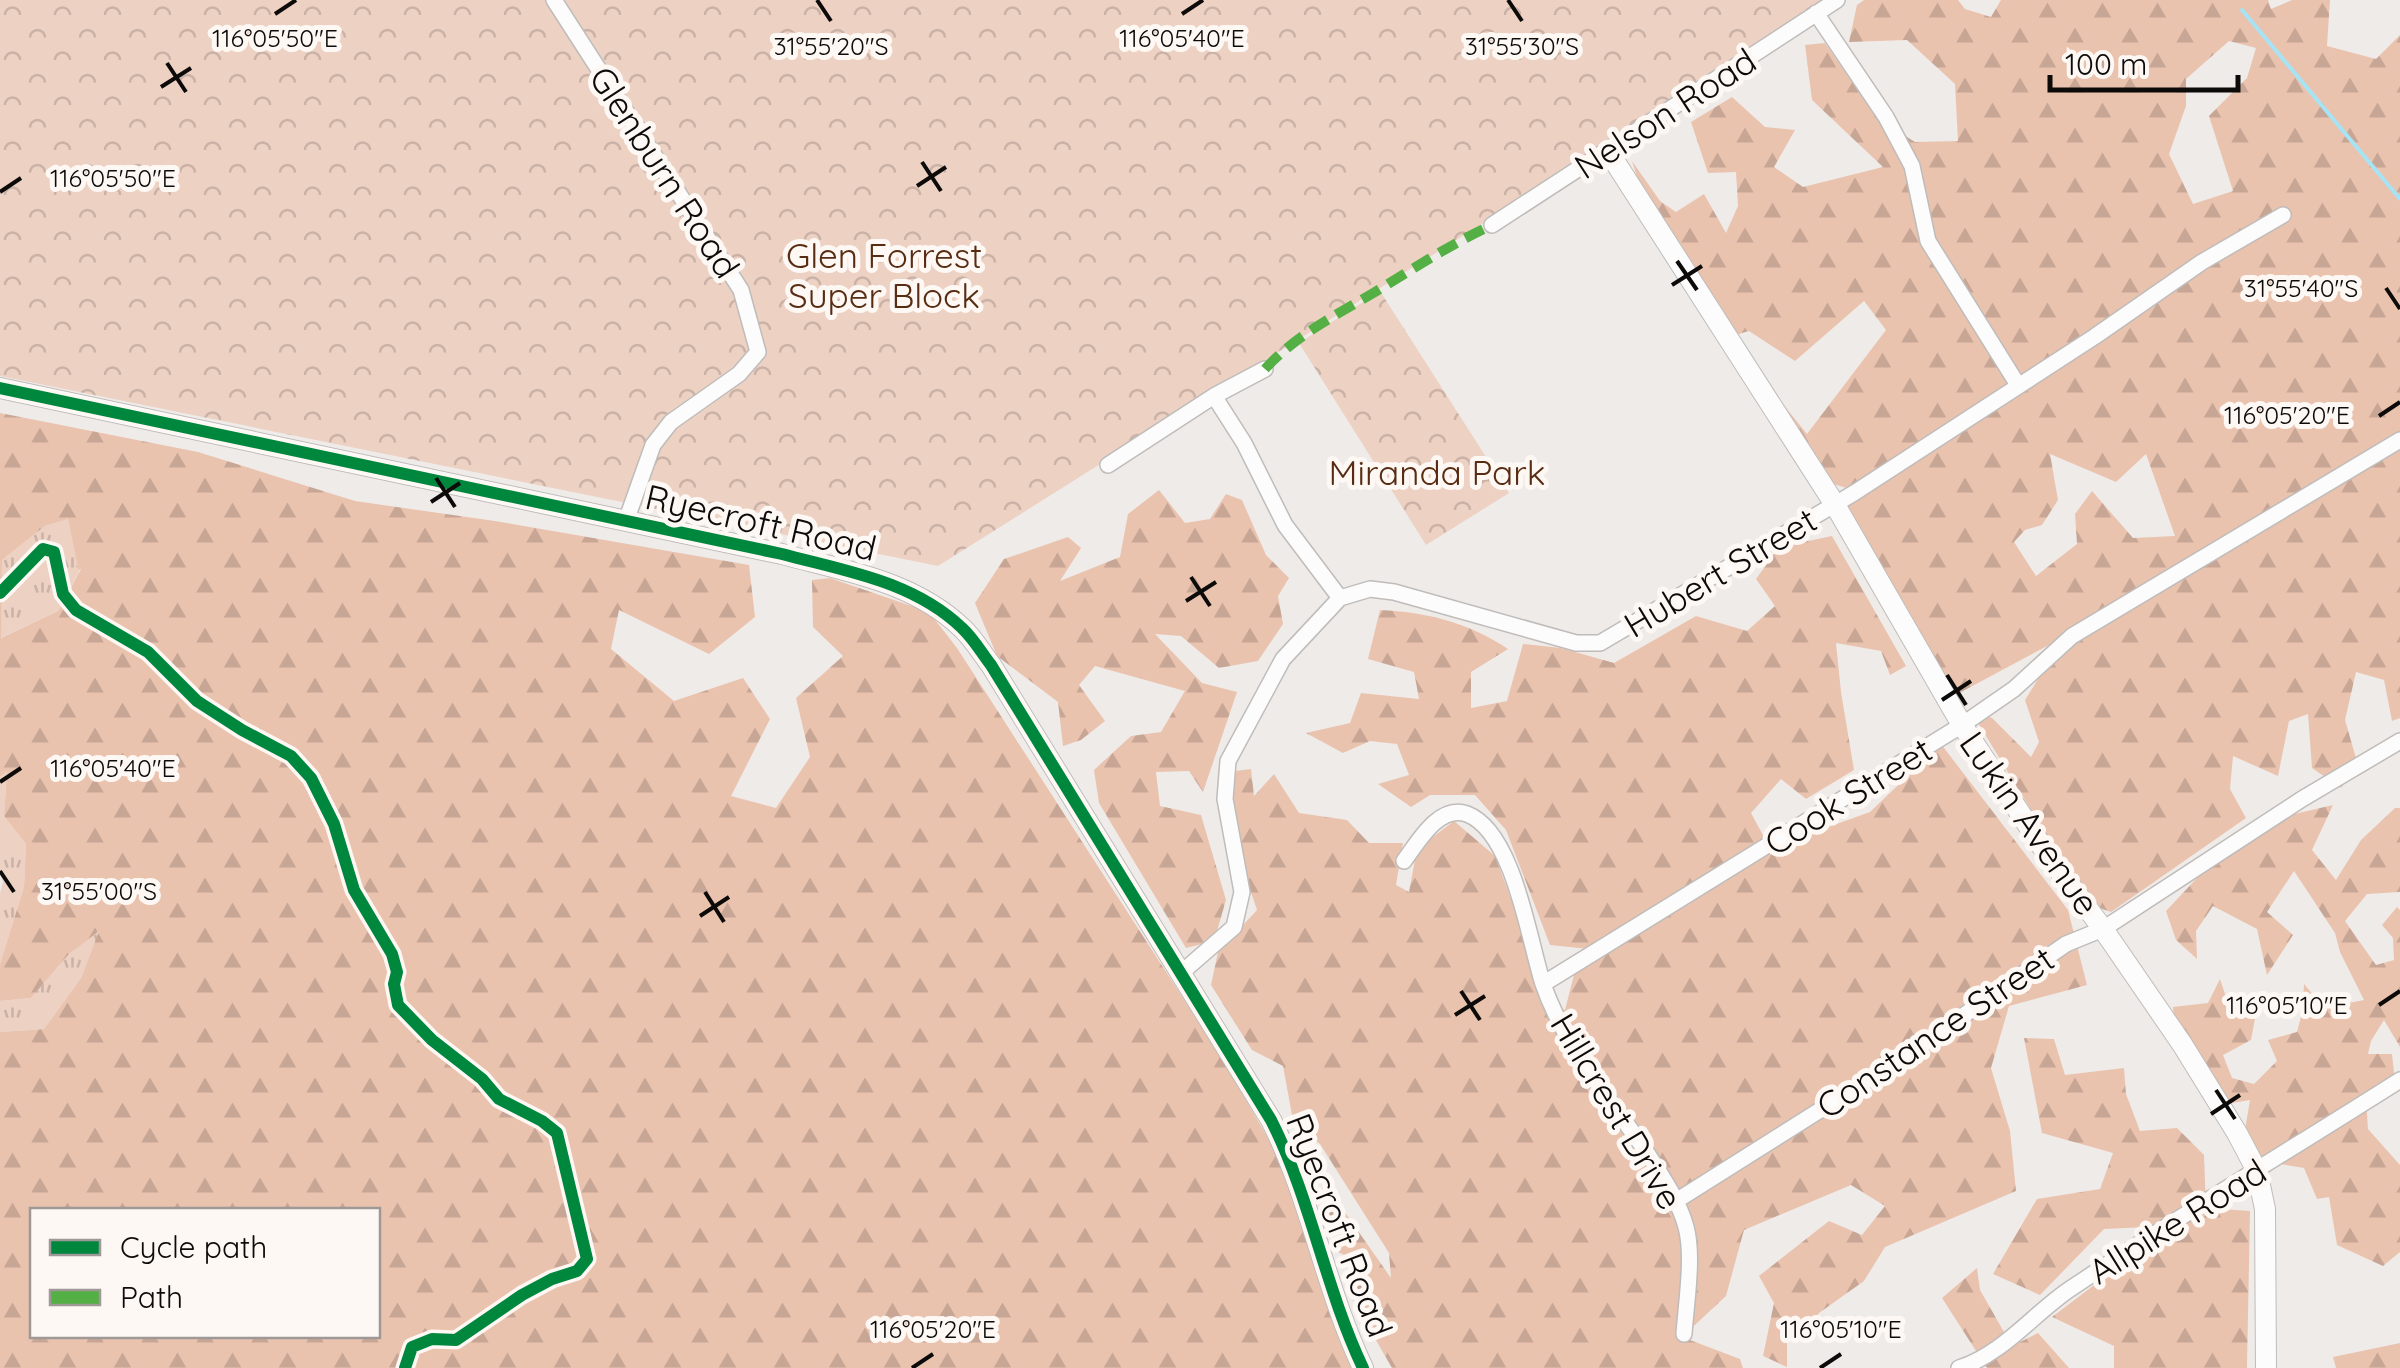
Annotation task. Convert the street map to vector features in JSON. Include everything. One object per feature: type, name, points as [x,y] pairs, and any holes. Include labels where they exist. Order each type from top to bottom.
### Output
[{"type":"street","name":"Glenburn Road","points":[[554,0],[741,290],[758,352],[739,374],[671,422],[652,445],[626,521]]},
{"type":"street","name":"Nelson Road","points":[[1492,225],[1837,0]]},
{"type":"street","points":[[1816,13],[1886,117],[1912,166],[1928,240],[2018,385]]},
{"type":"street","name":"Lukin Avenue","points":[[1608,151],[1834,503],[1962,726],[2182,1044],[2257,1171],[2265,1209],[2266,1368]]},
{"type":"street","name":"Hubert Street","points":[[1340,598],[1370,589],[1394,592],[1576,643],[1600,643],[1854,493],[2202,262],[2283,215]]},
{"type":"street","points":[[1108,465],[1265,368]]},
{"type":"street","name":"Ryecroft Road","points":[[0,388],[782,554],[898,586],[934,604],[964,630],[991,665],[1270,1120],[1292,1164],[1328,1278],[1363,1368]]},
{"type":"street","points":[[1181,973],[1234,928],[1242,892],[1226,799],[1228,762],[1282,659],[1340,598],[1285,525],[1244,443],[1214,396]]},
{"type":"street","name":"Cook Street","points":[[1544,984],[1962,726],[2014,689],[2072,636],[2400,440]]},
{"type":"street","name":"Constance Street","points":[[1676,1202],[1900,1060],[2066,944],[2104,929],[2302,799],[2400,741]]},
{"type":"street","name":"Hillcrest Drive","points":[[1404,861],[1442,816],[1462,812],[1481,822],[1508,863],[1544,984],[1562,1026],[1676,1202],[1688,1231],[1684,1334]]},
{"type":"street","name":"Allpike Road","points":[[1959,1368],[1972,1364],[2015,1335],[2051,1302],[2196,1205],[2400,1080]]},
{"type":"green space","name":"Glen Forrest Super Block","points":[[0,0],[1838,0],[938,566],[0,376]]},
{"type":"green space","points":[[1864,0],[1958,0],[1965,9],[1991,17],[2001,0],[2268,0],[2271,9],[2292,0],[2330,0],[2327,46],[2376,59],[2400,35],[2400,718],[2392,721],[2384,680],[2356,672],[2345,720],[2358,765],[2341,788],[2312,768],[2308,714],[2289,721],[2278,776],[2233,756],[2230,789],[2246,818],[2111,912],[2088,904],[1972,713],[1992,718],[2031,757],[2039,742],[2025,700],[2064,637],[1950,698],[1840,515],[1859,492],[1818,479],[1757,372],[1807,434],[1886,330],[1864,301],[1795,361],[1749,331],[1725,338],[1646,206],[1632,161],[1660,201],[1676,212],[1704,194],[1726,233],[1738,206],[1736,172],[1708,173],[1691,122],[1732,97],[1765,127],[1795,130],[1774,167],[1803,187],[1883,167],[1812,100],[1805,45],[1825,43],[1877,118],[1915,142],[1958,141],[1955,84],[1907,40],[1849,42],[1857,5]],"holes":[[[2229,41],[2256,48],[2247,78],[2209,116],[2233,191],[2193,204],[2169,154],[2186,106],[2186,79]],[[2050,454],[2116,482],[2146,454],[2175,536],[2133,538],[2092,491],[2075,514],[2077,544],[2036,576],[2014,542],[2025,530],[2042,525],[2058,500]]]},
{"type":"green space","name":"Miranda Park","points":[[1380,291],[1509,493],[1426,545],[1299,343]]},
{"type":"green space","points":[[0,413],[198,452],[355,501],[749,565],[755,617],[709,654],[619,610],[611,649],[674,701],[743,678],[770,719],[731,796],[776,808],[810,757],[796,698],[843,656],[813,627],[812,580],[830,578],[929,612],[957,648],[1223,1060],[1285,1168],[1355,1368],[0,1368],[0,1032],[44,1029],[81,978],[99,931],[69,954],[31,998],[0,1001],[0,964],[24,887],[26,844],[4,816],[7,771],[0,777]],"holes":[[[68,519],[78,569],[58,611],[1,638],[2,560],[45,526]]]},
{"type":"green space","points":[[1159,490],[1185,523],[1210,519],[1226,494],[1242,500],[1266,555],[1289,578],[1278,596],[1283,624],[1258,661],[1219,668],[1181,636],[1155,634],[1202,683],[1237,692],[1203,792],[1189,771],[1156,772],[1160,806],[1201,815],[1226,900],[1214,941],[1186,948],[1099,803],[1094,770],[1131,736],[1161,732],[1185,691],[1095,666],[1079,685],[1105,721],[1081,740],[1063,746],[1058,702],[997,656],[975,603],[1004,559],[1068,537],[1081,548],[1060,581],[1120,557],[1128,514]]},
{"type":"green space","points":[[68,519],[81,568],[58,611],[0,638],[2,560],[45,526]]},
{"type":"green space","points":[[1832,536],[1906,666],[1890,675],[1881,651],[1836,643],[1854,770],[1806,799],[1781,779],[1751,813],[1770,848],[1870,812],[1941,744],[2068,910],[2087,985],[2009,1006],[1991,1068],[2010,1131],[2016,1191],[1885,1247],[1864,1281],[1787,1341],[1787,1367],[1763,1356],[1774,1303],[1759,1276],[1829,1221],[1862,1235],[1885,1206],[1851,1185],[1744,1230],[1726,1296],[1682,1337],[1740,1359],[1743,1368],[1392,1368],[1350,1295],[1358,1262],[1336,1251],[1322,1188],[1337,1201],[1391,1278],[1389,1253],[1320,1144],[1294,1126],[1283,1066],[1252,1050],[1211,985],[1218,952],[1257,910],[1238,854],[1227,772],[1251,769],[1254,796],[1274,774],[1299,813],[1347,820],[1369,843],[1403,843],[1396,885],[1409,892],[1417,849],[1454,821],[1495,856],[1527,941],[1541,1003],[1565,1010],[1575,971],[1608,951],[1550,945],[1506,830],[1475,795],[1430,795],[1411,807],[1378,784],[1409,775],[1397,744],[1370,741],[1343,753],[1306,733],[1350,723],[1361,693],[1419,699],[1414,672],[1368,659],[1380,610],[1447,620],[1508,649],[1471,672],[1471,708],[1507,701],[1523,644],[1561,648],[1614,663],[1696,616],[1747,631],[1775,606],[1756,579],[1779,547]]},
{"type":"green space","points":[[7,770],[4,816],[26,844],[24,887],[0,964],[3,882],[0,777]]},
{"type":"green space","points":[[2333,805],[2312,850],[2336,880],[2361,840],[2395,808],[2400,808],[2400,892],[2367,894],[2345,921],[2376,965],[2394,960],[2393,938],[2382,925],[2397,907],[2400,910],[2400,1047],[2384,1020],[2368,1054],[2392,1054],[2396,1091],[2366,1099],[2368,1129],[2400,1165],[2400,1252],[2383,1266],[2337,1245],[2329,1197],[2317,1199],[2304,1168],[2263,1161],[2245,1130],[2250,1100],[2226,1104],[2174,1020],[2173,1007],[2208,1003],[2220,979],[2229,1006],[2257,1008],[2251,1040],[2223,1055],[2232,1078],[2254,1084],[2277,1061],[2268,1040],[2297,1032],[2304,984],[2324,1008],[2364,1000],[2335,933],[2294,871],[2267,912],[2293,935],[2267,975],[2257,929],[2213,906],[2196,931],[2197,959],[2176,940],[2166,911],[2213,861],[2278,818]]},
{"type":"green space","points":[[100,929],[81,978],[44,1029],[0,1032],[0,1001],[31,998],[69,954]]},
{"type":"green space","points":[[2024,1038],[2054,1039],[2065,1075],[2124,1068],[2126,1094],[2140,1131],[2177,1128],[2204,1155],[2206,1208],[2250,1211],[2247,1368],[2114,1368],[2114,1346],[2052,1317],[2114,1270],[2148,1227],[2104,1229],[2040,1295],[1993,1274],[2037,1199],[2100,1189],[2113,1153],[2042,1133]]},
{"type":"green space","points":[[1977,1268],[1980,1290],[2012,1346],[2038,1333],[2069,1368],[1987,1368],[1942,1298]]},
{"type":"green space","points":[[2400,1343],[2400,1368],[2336,1368],[2333,1357]]},
{"type":"waterway","points":[[2242,10],[2400,199]]},
{"type":"marked path","points":[[1265,369],[1317,326],[1492,225]]},
{"type":"cycle path","points":[[0,388],[782,554],[900,588],[943,612],[966,632],[991,665],[1271,1120],[1297,1181],[1338,1307],[1363,1368]]},
{"type":"cycle path","points":[[0,593],[43,549],[54,552],[63,594],[76,610],[148,652],[197,701],[291,756],[311,778],[334,824],[354,890],[392,954],[398,1005],[432,1040],[482,1079],[499,1099],[557,1133],[587,1259],[577,1271],[522,1295],[456,1340],[432,1339],[412,1347],[405,1368]]}]
